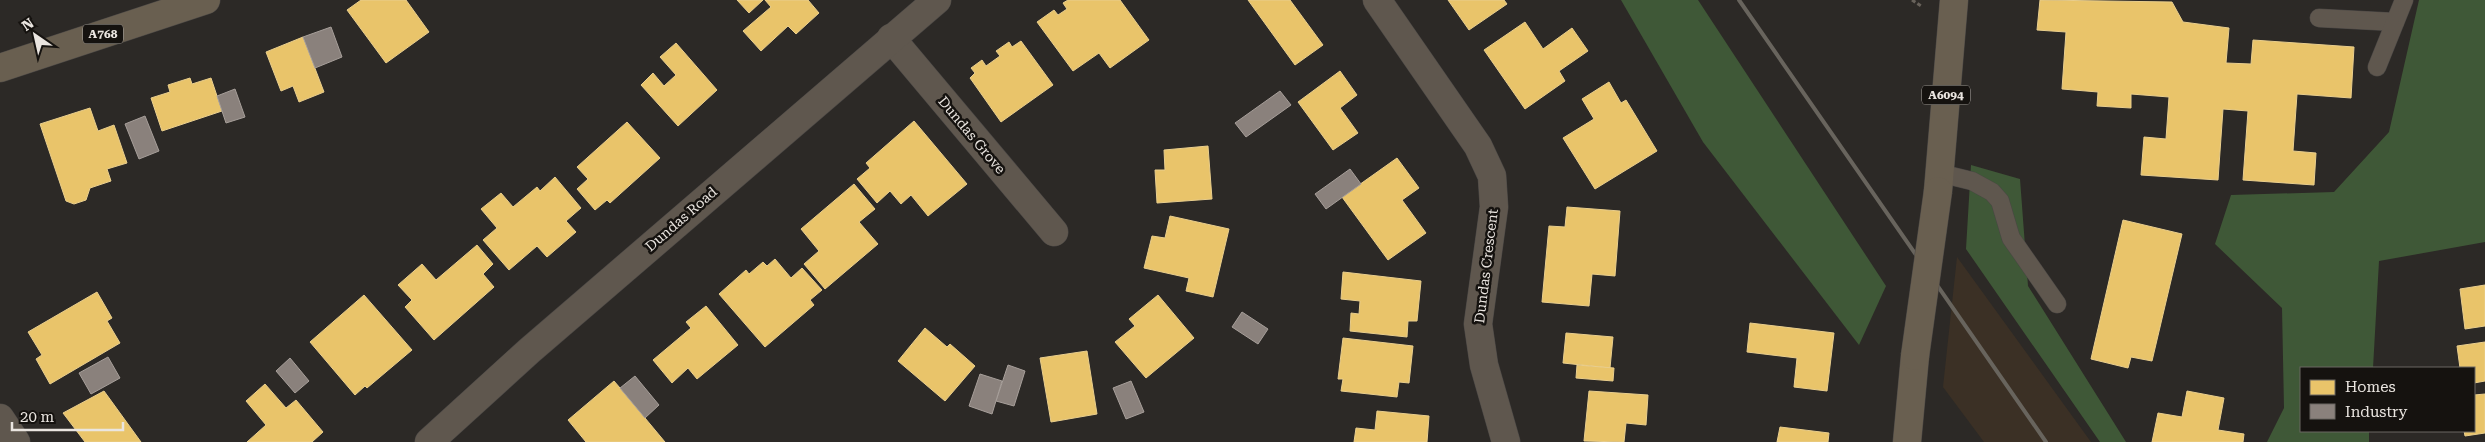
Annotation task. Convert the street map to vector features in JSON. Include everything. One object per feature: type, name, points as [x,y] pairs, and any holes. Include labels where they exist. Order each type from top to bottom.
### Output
[{"type":"main road","name":"A768","points":[[0,68],[206,0]]},
{"type":"main road","name":"A6094","points":[[1907,442],[1915,356],[1938,182],[1954,0]]},
{"type":"street","name":"Dundas Road","points":[[429,442],[529,351],[937,0]]},
{"type":"street","name":"Dundas Crescent","points":[[1378,0],[1478,146],[1492,176],[1494,207],[1478,324],[1484,365],[1506,442]]},
{"type":"street","name":"Dundas Grove","points":[[891,38],[1054,232]]},
{"type":"street","points":[[0,418],[16,442]]},
{"type":"lane","points":[[2377,67],[2404,0]]},
{"type":"lane","points":[[2319,18],[2395,22]]},
{"type":"lane","points":[[1938,182],[1972,181],[1992,192],[2000,201],[2011,238],[2057,304]]},
{"type":"shaded area","points":[[1957,257],[2091,442],[1984,442],[1943,387]]},
{"type":"green space","points":[[1621,0],[1698,0],[1886,286],[1859,345],[1703,142]]},
{"type":"green space","points":[[2419,0],[2485,0],[2485,242],[2379,261],[2373,367],[2300,367],[2300,432],[2369,432],[2369,442],[2267,442],[2284,408],[2282,308],[2215,244],[2231,195],[2334,192],[2389,132]]},
{"type":"green space","points":[[1971,165],[2020,179],[2028,286],[2126,442],[2100,442],[1966,249]]},
{"type":"building: Homes","points":[[361,0],[406,0],[429,32],[386,63],[347,10]]},
{"type":"building: Homes","points":[[737,0],[763,0],[749,13]]},
{"type":"building: Homes","points":[[765,0],[808,0],[819,13],[796,34],[788,26],[761,51],[743,31],[771,7]]},
{"type":"building: Homes","points":[[1068,0],[1120,0],[1149,40],[1110,68],[1099,53],[1073,71],[1037,22],[1054,10],[1058,15],[1067,9],[1063,3]]},
{"type":"building: Homes","points":[[1248,0],[1290,0],[1323,45],[1295,65]]},
{"type":"building: Homes","points":[[1448,0],[1504,0],[1507,4],[1469,30]]},
{"type":"building: Homes","points":[[2040,0],[2172,2],[2183,22],[2229,28],[2226,63],[2251,64],[2253,40],[2354,47],[2351,98],[2297,94],[2293,151],[2316,153],[2314,185],[2243,180],[2248,111],[2223,109],[2218,180],[2141,175],[2144,137],[2166,139],[2169,97],[2131,94],[2131,108],[2097,106],[2098,92],[2062,89],[2066,32],[2037,30]]},
{"type":"building: Homes","points":[[1525,22],[1543,49],[1572,28],[1588,51],[1559,71],[1565,81],[1525,109],[1484,50]]},
{"type":"building: Homes","points":[[303,37],[324,92],[299,102],[293,86],[281,91],[266,52]]},
{"type":"building: Homes","points":[[1021,41],[1053,85],[1001,122],[970,78],[975,73],[971,68],[982,60],[986,66],[1000,56],[996,51],[1009,42],[1012,47]]},
{"type":"building: Homes","points":[[676,43],[717,90],[678,126],[641,85],[653,73],[664,86],[676,75],[660,57]]},
{"type":"building: Homes","points":[[1340,71],[1357,95],[1340,108],[1358,133],[1333,150],[1298,102]]},
{"type":"building: Homes","points":[[190,78],[192,84],[211,78],[222,111],[162,131],[151,98],[170,92],[168,85]]},
{"type":"building: Homes","points":[[1609,82],[1621,103],[1626,100],[1657,151],[1595,189],[1563,138],[1594,119],[1582,99]]},
{"type":"building: Homes","points":[[90,108],[98,131],[114,125],[127,163],[107,169],[111,181],[90,188],[86,200],[74,204],[66,201],[40,124]]},
{"type":"building: Homes","points":[[914,121],[967,184],[928,216],[911,195],[901,204],[890,191],[877,203],[857,179],[870,168],[866,163]]},
{"type":"building: Homes","points":[[627,122],[660,158],[610,203],[607,200],[595,210],[577,189],[588,179],[577,167]]},
{"type":"building: Homes","points":[[1208,146],[1212,199],[1157,203],[1155,170],[1165,170],[1164,150]]},
{"type":"building: Homes","points":[[1397,158],[1419,188],[1402,200],[1426,233],[1388,260],[1342,197]]},
{"type":"building: Homes","points":[[555,177],[581,208],[566,221],[576,232],[547,257],[537,246],[509,270],[483,240],[497,228],[481,209],[501,193],[513,207],[537,187],[540,191]]},
{"type":"building: Homes","points":[[854,184],[875,209],[859,222],[878,244],[825,289],[804,264],[819,251],[801,229]]},
{"type":"building: Homes","points":[[1567,207],[1620,211],[1615,276],[1592,274],[1589,306],[1542,302],[1549,226],[1565,227]]},
{"type":"building: Homes","points":[[1170,216],[1229,229],[1213,297],[1186,291],[1189,278],[1144,268],[1152,236],[1165,238]]},
{"type":"building: Homes","points":[[2123,220],[2182,234],[2152,361],[2131,357],[2128,368],[2091,359]]},
{"type":"building: Homes","points":[[477,245],[493,264],[483,274],[494,287],[434,340],[405,307],[412,300],[398,285],[422,264],[436,280]]},
{"type":"building: Homes","points":[[775,259],[791,278],[802,268],[822,290],[810,300],[814,305],[765,347],[719,294],[746,270],[749,274],[763,262],[767,266]]},
{"type":"building: Homes","points":[[1343,272],[1421,281],[1417,321],[1408,321],[1407,337],[1350,331],[1351,313],[1359,314],[1360,301],[1341,299]]},
{"type":"building: Homes","points":[[2485,285],[2485,326],[2465,329],[2460,289]]},
{"type":"building: Homes","points":[[97,292],[112,318],[107,321],[120,343],[50,384],[36,359],[42,355],[28,332]]},
{"type":"building: Homes","points":[[364,295],[412,350],[367,388],[365,386],[355,395],[310,342]]},
{"type":"building: Homes","points":[[1158,295],[1194,338],[1146,378],[1115,342],[1135,326],[1129,319]]},
{"type":"building: Homes","points":[[706,306],[738,345],[697,379],[688,368],[672,383],[653,360],[691,328],[686,322]]},
{"type":"building: Homes","points":[[1750,323],[1834,333],[1827,391],[1794,387],[1797,358],[1747,352]]},
{"type":"building: Homes","points":[[925,328],[947,347],[950,344],[975,366],[945,401],[898,361]]},
{"type":"building: Homes","points":[[1566,333],[1613,337],[1610,368],[1563,363]]},
{"type":"building: Homes","points":[[1343,338],[1413,346],[1409,383],[1399,382],[1397,397],[1341,391],[1343,379],[1338,379]]},
{"type":"building: Homes","points":[[2485,342],[2485,381],[2475,383],[2475,367],[2460,367],[2457,346]]},
{"type":"building: Homes","points":[[1087,351],[1097,414],[1051,422],[1040,358]]},
{"type":"building: Homes","points":[[1577,365],[1614,368],[1613,381],[1576,378]]},
{"type":"building: Homes","points":[[614,381],[665,442],[586,442],[568,420]]},
{"type":"building: Homes","points":[[265,384],[286,408],[296,400],[323,432],[312,442],[247,442],[266,425],[246,401]]},
{"type":"building: Homes","points":[[104,391],[141,442],[85,442],[63,413]]},
{"type":"building: Homes","points":[[1589,391],[1648,395],[1646,425],[1626,423],[1624,442],[1584,441]]},
{"type":"building: Homes","points":[[2187,391],[2224,398],[2218,430],[2244,434],[2243,442],[2152,442],[2158,413],[2182,417]]},
{"type":"building: Homes","points":[[2485,394],[2485,433],[2465,436],[2464,432],[2475,432],[2475,395]]},
{"type":"building: Homes","points":[[1377,411],[1429,416],[1427,442],[1354,442],[1356,428],[1375,430]]},
{"type":"building: Homes","points":[[1780,427],[1829,433],[1828,442],[1777,442]]},
{"type":"building: Industry","points":[[331,27],[342,57],[315,68],[303,37]]},
{"type":"building: Industry","points":[[235,89],[245,117],[226,123],[217,96]]},
{"type":"building: Industry","points":[[1280,91],[1291,105],[1246,137],[1235,123]]},
{"type":"building: Industry","points":[[145,116],[159,151],[139,159],[125,124]]},
{"type":"building: Industry","points":[[1350,169],[1361,184],[1326,209],[1315,194]]},
{"type":"building: Industry","points":[[1242,312],[1268,329],[1258,344],[1232,327]]},
{"type":"building: Industry","points":[[108,357],[120,378],[91,394],[79,373]]},
{"type":"building: Industry","points":[[290,358],[309,381],[295,393],[276,371]]},
{"type":"building: Industry","points":[[1008,365],[1025,371],[1014,406],[996,401]]},
{"type":"building: Industry","points":[[980,374],[1002,381],[992,414],[969,406]]},
{"type":"building: Industry","points":[[635,376],[659,405],[645,418],[620,388]]},
{"type":"building: Industry","points":[[1131,381],[1144,412],[1126,419],[1113,388]]},
{"type":"railway","points":[[1739,0],[2046,442]]}]
